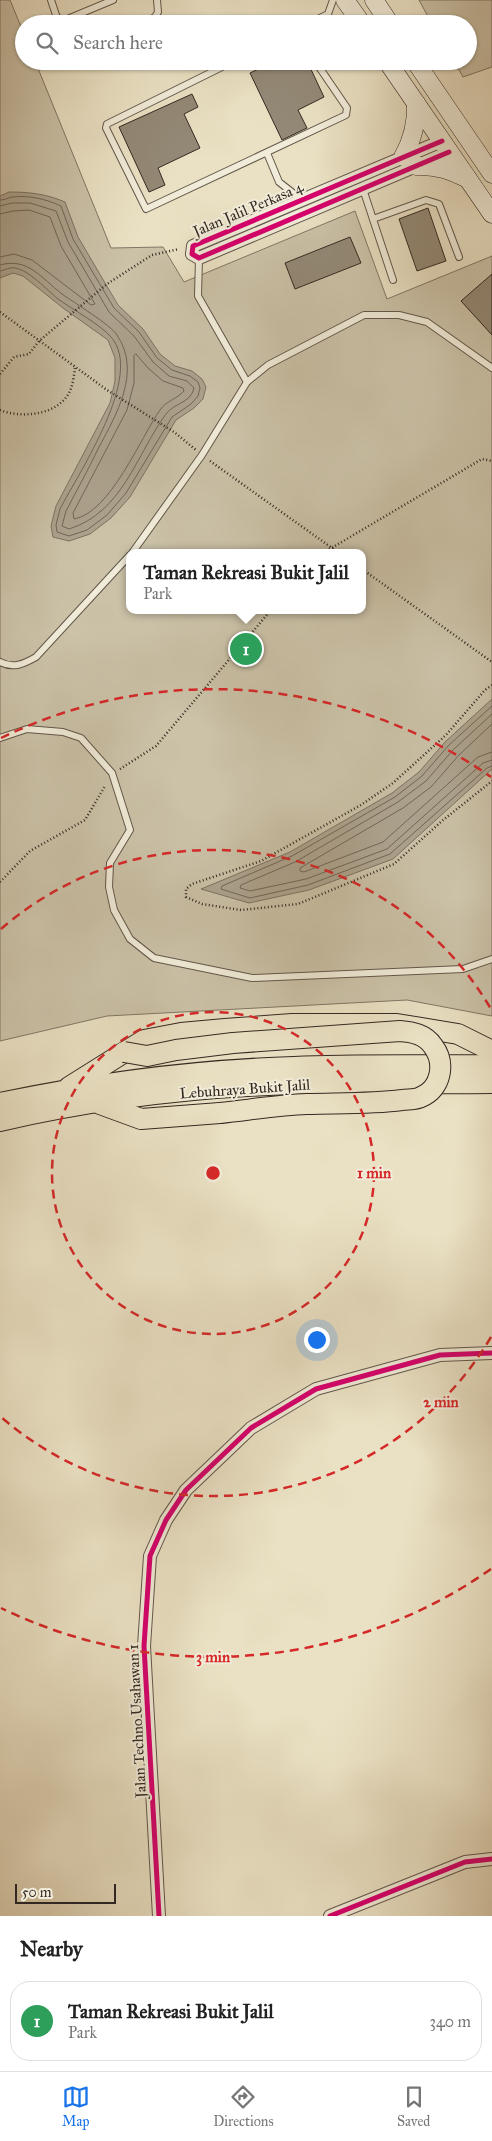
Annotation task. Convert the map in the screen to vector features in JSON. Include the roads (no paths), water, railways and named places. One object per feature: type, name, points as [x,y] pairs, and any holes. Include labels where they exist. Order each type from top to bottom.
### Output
[{"type":"highway","points":[[64,1091],[144,1040],[181,1033],[292,1024],[397,1024],[458,1034],[492,1051]]},
{"type":"highway","points":[[98,1103],[141,1119],[304,1104],[392,1102],[420,1098],[432,1091],[438,1081],[439,1057],[425,1037],[413,1032],[400,1031],[233,1043],[176,1050],[146,1056],[124,1052]]},
{"type":"highway","name":"Lebuhraya Bukit Jalil","points":[[0,1103],[134,1081],[234,1070],[295,1067],[492,1065]]},
{"type":"highway","name":"Lebuhraya Bukit Jalil","points":[[0,1121],[157,1094],[293,1084],[492,1083]]},
{"type":"main road","points":[[345,0],[356,15]]},
{"type":"main road","points":[[374,0],[384,15]]},
{"type":"main road","points":[[393,70],[448,144],[492,193]]},
{"type":"main road","points":[[422,70],[492,174]]},
{"type":"main road","points":[[443,102],[452,125],[448,144],[468,180],[492,214]]},
{"type":"main road","points":[[416,103],[416,122],[409,162],[451,170],[468,180]]},
{"type":"street","name":"Jalan Jalil Perkasa 4","points":[[409,162],[363,189],[199,258],[192,254],[193,246],[302,200],[409,162],[448,144]]},
{"type":"street","name":"Jalan Techno Usahawan 1","points":[[159,1916],[144,1646],[150,1556],[166,1520],[186,1490],[251,1428],[316,1389],[440,1354],[492,1353]]},
{"type":"street","points":[[330,1916],[465,1862],[492,1859]]},
{"type":"lane","points":[[50,0],[56,15]]},
{"type":"lane","points":[[76,15],[113,0]]},
{"type":"lane","points":[[156,15],[158,12],[157,0]]},
{"type":"lane","points":[[326,15],[333,0]]},
{"type":"lane","points":[[216,70],[106,124],[106,128],[146,209],[346,114],[347,108],[324,70]]},
{"type":"lane","points":[[267,153],[279,182],[302,200]]},
{"type":"lane","points":[[363,189],[393,280]]},
{"type":"lane","points":[[372,219],[426,200],[439,204],[459,256]]},
{"type":"lane","points":[[199,258],[198,296],[247,382]]},
{"type":"lane","points":[[135,549],[202,455],[247,382],[268,365],[364,315],[399,315],[427,322],[492,368]]},
{"type":"lane","points":[[0,662],[7,665],[22,665],[36,657],[126,559]]},
{"type":"lane","points":[[0,738],[27,729],[63,732],[81,738],[112,773],[130,830],[110,863],[109,887],[114,910],[130,939],[154,958],[252,978],[463,969],[492,959]]},
{"type":"water","points":[[9,192],[38,194],[65,202],[78,237],[118,305],[143,329],[160,354],[175,366],[192,371],[202,379],[206,387],[203,399],[194,408],[176,420],[130,497],[111,518],[90,534],[69,541],[53,537],[51,526],[56,506],[110,403],[115,381],[115,358],[108,340],[63,308],[23,276],[13,273],[0,278],[0,196]]},
{"type":"water","points":[[492,699],[492,769],[393,859],[309,890],[249,903],[201,889],[290,852],[392,793],[419,772],[445,742]]},
{"type":"place","name":"Taman Rekreasi Bukit Jalil","points":[[246,649]]}]
